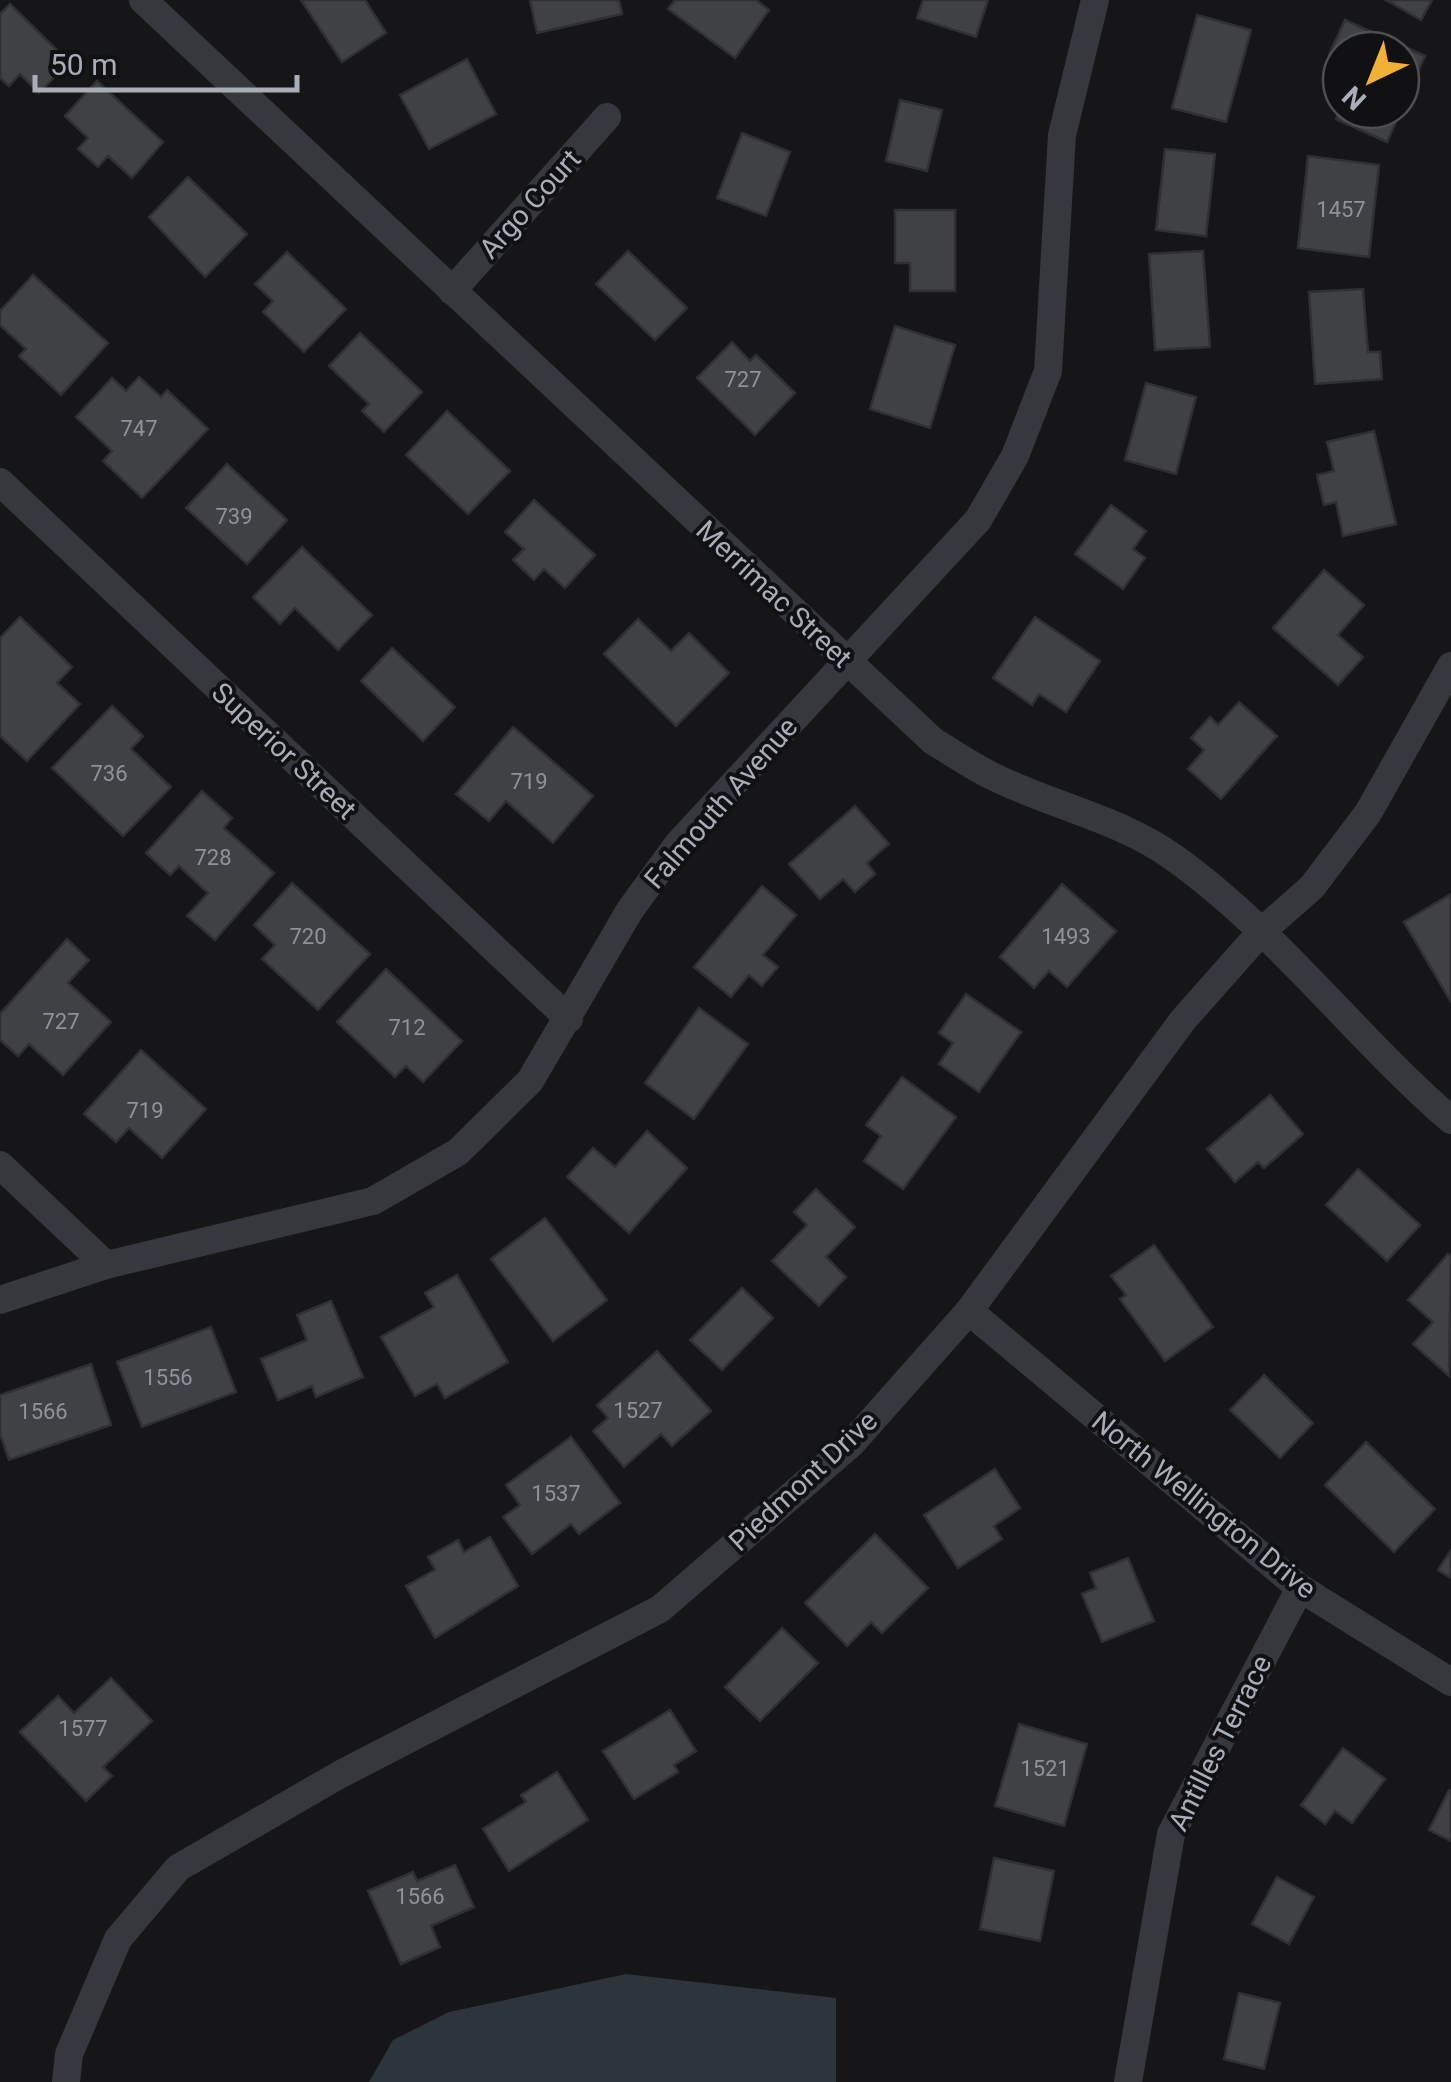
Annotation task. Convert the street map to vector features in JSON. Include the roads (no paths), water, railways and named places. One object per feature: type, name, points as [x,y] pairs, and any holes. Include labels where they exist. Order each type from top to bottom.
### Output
[{"type":"street","name":"Merrimac Street","points":[[143,0],[933,742],[994,777],[1084,810],[1172,856],[1262,932],[1401,1076],[1451,1120]]},
{"type":"street","name":"Falmouth Avenue","points":[[0,1300],[106,1265],[373,1200],[458,1152],[530,1080],[630,910],[678,844],[978,520],[1015,456],[1048,370],[1062,135],[1094,0]]},
{"type":"street","name":"Argo Court","points":[[452,292],[607,117]]},
{"type":"street","name":"Superior Street","points":[[0,482],[569,1019]]},
{"type":"street","name":"Piedmont Drive","points":[[66,2082],[69,2054],[118,1939],[178,1868],[338,1775],[660,1609],[851,1444],[969,1311],[1183,1020],[1262,932],[1312,888],[1368,813],[1451,666]]},
{"type":"street","points":[[0,1165],[106,1265]]},
{"type":"street","name":"North Wellington Drive","points":[[969,1311],[1300,1588],[1451,1682]]},
{"type":"street","name":"Antilles Terrace","points":[[1128,2082],[1171,1834],[1300,1588]]}]
